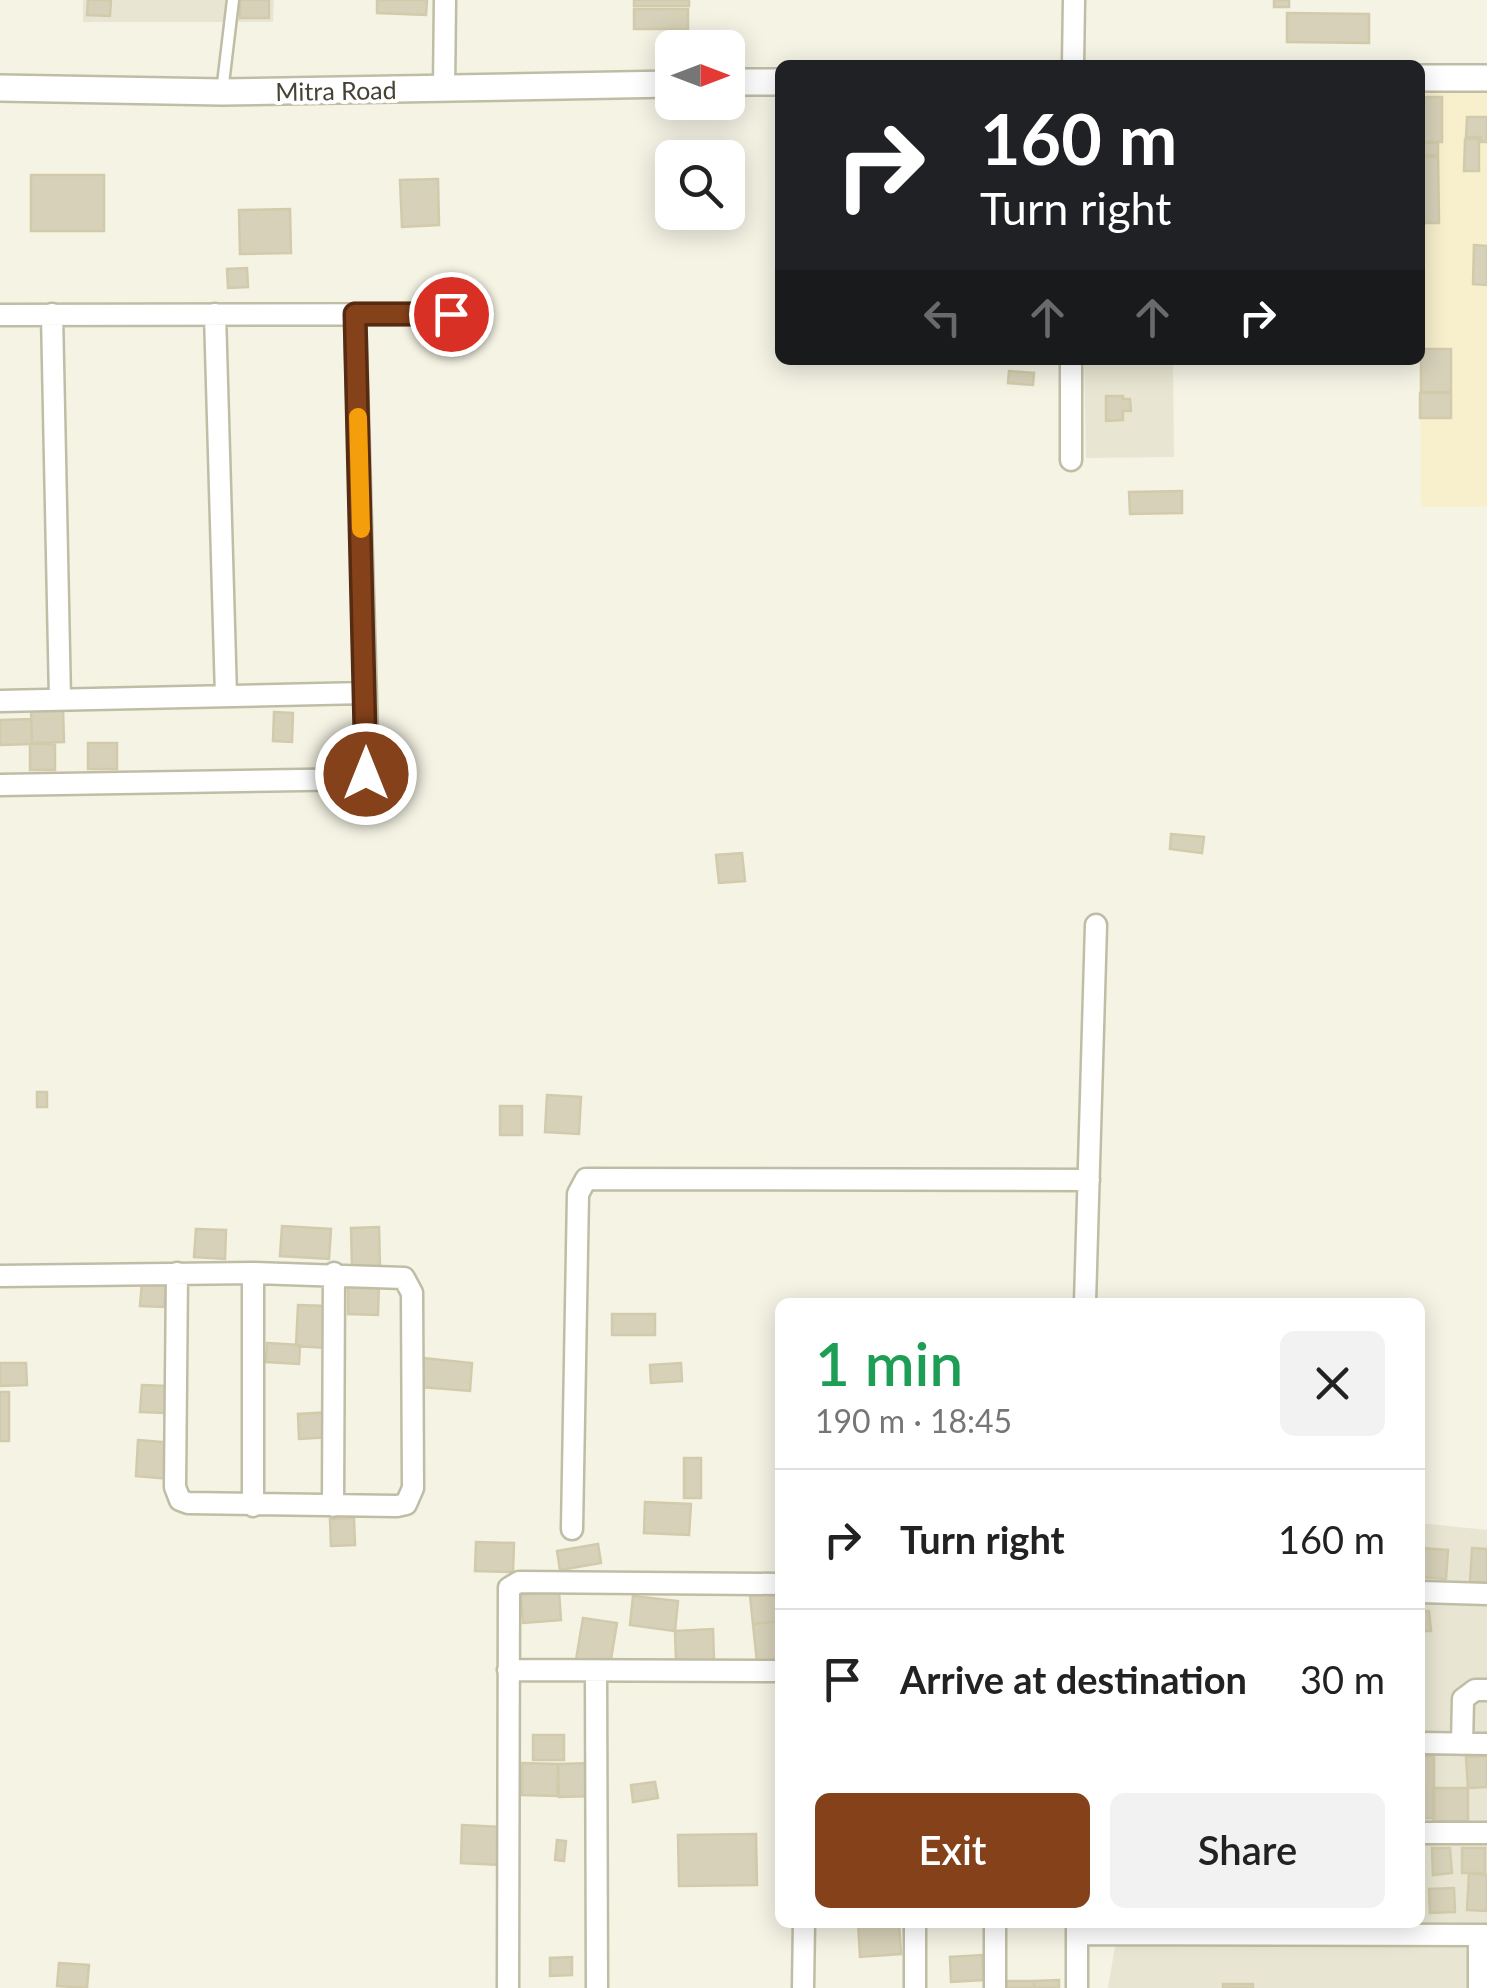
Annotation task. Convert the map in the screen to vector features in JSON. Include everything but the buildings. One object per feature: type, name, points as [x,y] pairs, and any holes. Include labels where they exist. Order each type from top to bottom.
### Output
[{"type":"street","points":[[444,90],[446,0]]},
{"type":"street","points":[[1072,60],[1074,0]]},
{"type":"street","points":[[1425,78],[1487,78]]},
{"type":"street","points":[[745,82],[775,82]]},
{"type":"street","name":"Mitra Road","points":[[0,88],[222,92],[655,84]]},
{"type":"street","points":[[52,314],[60,700]]},
{"type":"street","points":[[215,314],[226,696]]},
{"type":"street","points":[[0,785],[364,779],[368,769],[355,314]]},
{"type":"street","points":[[0,315],[451,314]]},
{"type":"street","points":[[1071,365],[1071,460]]},
{"type":"street","points":[[0,701],[365,693]]},
{"type":"street","points":[[1086,1298],[1096,926]]},
{"type":"street","points":[[572,1529],[578,1194],[586,1180],[1089,1180]]},
{"type":"street","points":[[0,1276],[253,1273],[397,1276],[409,1284],[412,1292],[413,1488],[406,1504],[253,1506],[188,1503],[176,1494],[177,1274]]},
{"type":"street","points":[[253,1273],[253,1506]]},
{"type":"street","points":[[332,1506],[334,1274]]},
{"type":"street","points":[[508,1988],[508,1594],[513,1584],[775,1584]]},
{"type":"street","points":[[1425,1592],[1487,1594]]},
{"type":"street","points":[[508,1670],[775,1672]]},
{"type":"street","points":[[596,1672],[596,1988]]},
{"type":"street","points":[[1462,1744],[1463,1699],[1475,1690],[1487,1690]]},
{"type":"street","points":[[1425,1744],[1487,1744]]},
{"type":"street","points":[[1425,1833],[1487,1833]]},
{"type":"street","points":[[803,1988],[804,1928]]},
{"type":"street","points":[[914,1928],[914,1988]]},
{"type":"street","points":[[995,1988],[996,1928]]},
{"type":"street","points":[[1077,1988],[1077,1928],[1375,1928],[1483,1935],[1479,1988]]},
{"type":"lane","points":[[222,92],[232,0]]},
{"type":"shaded area","points":[[83,0],[274,0],[273,22],[83,22]]},
{"type":"shaded area","points":[[1425,84],[1487,84],[1487,507],[1421,507]]},
{"type":"shaded area","points":[[1084,365],[1173,365],[1174,457],[1086,458]]},
{"type":"shaded area","points":[[1425,1524],[1487,1530],[1487,1988],[1108,1988],[1118,1928],[1425,1928]]},
{"type":"slow traffic","points":[[358,417],[361,529]]},
{"type":"route","points":[[366,774],[355,314],[451,314]]}]
